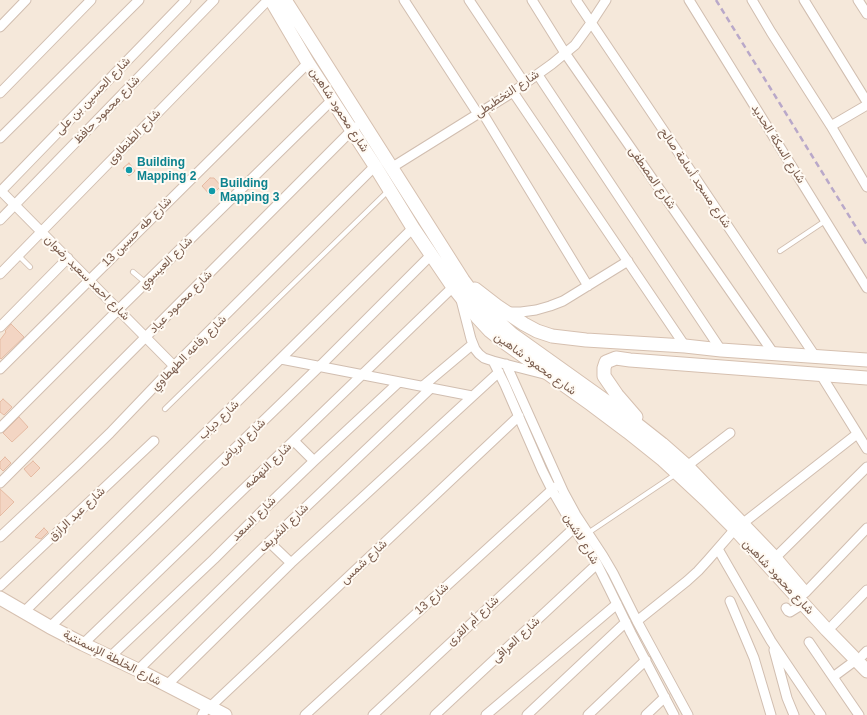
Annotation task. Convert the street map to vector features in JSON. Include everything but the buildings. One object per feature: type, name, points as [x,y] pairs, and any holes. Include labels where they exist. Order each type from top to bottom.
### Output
[{"type":"main road","name":"شارع محمود شاهين","points":[[271,0],[308,62],[413,228],[431,255],[459,287],[471,292],[500,325],[650,434],[804,598],[863,656]]},
{"type":"main road","name":"شارع محمود شاهين","points":[[285,0],[391,168],[477,317],[490,331],[518,353],[592,405],[663,460],[682,469]]},
{"type":"main road","points":[[459,287],[497,306],[524,324],[552,336],[586,340],[867,360]]},
{"type":"main road","points":[[650,434],[617,395],[604,376],[606,362],[616,358],[867,378]]},
{"type":"main road","name":"شارع محمود شاهين","points":[[738,526],[775,558],[804,598],[833,624],[863,656],[867,671]]},
{"type":"main road","name":"شارع الخلطة الإسمنتية","points":[[0,598],[50,627],[167,685],[206,709],[225,715]]},
{"type":"street","points":[[0,27],[26,0]]},
{"type":"street","points":[[0,93],[91,0]]},
{"type":"street","points":[[0,138],[139,0]]},
{"type":"street","name":"شارع الحسين بن على","points":[[0,191],[186,0]]},
{"type":"street","name":"شارع محمود حافظ","points":[[0,220],[214,0]]},
{"type":"street","name":"شارع الطنطاوى","points":[[0,274],[268,0]]},
{"type":"street","points":[[404,0],[480,113],[588,286]]},
{"type":"street","points":[[469,0],[525,84]]},
{"type":"street","name":"شارع المصطفى","points":[[532,0],[566,53],[774,354]]},
{"type":"street","name":"شارع مسجد أسامة صالح","points":[[576,0],[815,356]]},
{"type":"street","name":"شارع التخطيطى","points":[[391,168],[538,75],[575,44],[606,0]]},
{"type":"street","name":"شارع السكة الحديد","points":[[689,0],[867,288]]},
{"type":"street","points":[[752,0],[770,32],[831,126],[867,188]]},
{"type":"street","points":[[804,0],[867,103],[831,126]]},
{"type":"street","points":[[858,0],[867,14]]},
{"type":"street","name":"شارع طه حسين 13","points":[[0,369],[308,62]]},
{"type":"street","points":[[538,75],[721,350]]},
{"type":"street","points":[[513,92],[685,346]]},
{"type":"street","name":"شارع العيسوي","points":[[0,428],[332,100]]},
{"type":"street","name":"شارع محمود عياد","points":[[0,482],[361,121]]},
{"type":"street","name":"شارع رفاعه الطهطاوي","points":[[0,537],[105,438],[174,366],[375,166]]},
{"type":"street","name":"شارع احمد سعيد رضوان","points":[[0,191],[174,366]]},
{"type":"street","name":"شارع دياب","points":[[24,612],[413,228]]},
{"type":"street","name":"شارع الرياض","points":[[50,627],[320,366],[431,255]]},
{"type":"street","points":[[0,328],[68,258]]},
{"type":"street","points":[[506,312],[528,311],[550,306],[563,301],[628,262]]},
{"type":"street","points":[[459,287],[473,344],[479,354],[484,358],[493,361],[551,376]]},
{"type":"street","name":"شارع النهضه","points":[[83,644],[363,375],[459,287]]},
{"type":"street","name":"شارع الشريف","points":[[138,670],[427,387],[473,344]]},
{"type":"street","points":[[282,359],[472,396]]},
{"type":"street","name":"شارع لاشين","points":[[493,361],[499,372],[509,383],[574,528],[597,564],[674,715]]},
{"type":"street","name":"شارع لاشين","points":[[506,364],[509,383],[518,416],[542,470],[569,504],[603,556],[688,715]]},
{"type":"street","points":[[167,685],[291,563],[499,372]]},
{"type":"street","points":[[821,375],[867,449]]},
{"type":"street","name":"شارع السعد","points":[[110,657],[214,559],[314,461],[399,382]]},
{"type":"street","name":"شارع شمس","points":[[206,709],[518,416]]},
{"type":"street","points":[[682,469],[730,433]]},
{"type":"street","points":[[637,621],[687,581],[738,526],[857,434]]},
{"type":"street","name":"شارع عبد الرازق","points":[[0,586],[154,441]]},
{"type":"street","points":[[294,441],[314,461]]},
{"type":"street","points":[[775,558],[867,467]]},
{"type":"street","name":"شارع 13","points":[[305,715],[556,487]]},
{"type":"street","name":"شارع أم القرى","points":[[373,715],[574,528]]},
{"type":"street","points":[[786,608],[790,612],[867,528]]},
{"type":"street","points":[[269,542],[291,563]]},
{"type":"street","points":[[718,549],[771,641],[821,715]]},
{"type":"street","name":"شارع العراقى","points":[[435,715],[597,564]]},
{"type":"street","points":[[610,590],[619,585]]},
{"type":"street","points":[[833,624],[867,590]]},
{"type":"street","points":[[730,601],[754,658],[771,715]]},
{"type":"street","points":[[486,715],[617,604]]},
{"type":"street","points":[[527,715],[626,622]]},
{"type":"street","points":[[771,641],[787,698],[794,715]]},
{"type":"street","points":[[809,642],[858,715]]},
{"type":"street","points":[[833,677],[863,656]]},
{"type":"street","points":[[588,715],[646,660]]},
{"type":"street","points":[[646,715],[665,697]]},
{"type":"lane","points":[[165,409],[390,190]]},
{"type":"lane","points":[[780,251],[826,221]]},
{"type":"lane","points":[[18,255],[30,267]]},
{"type":"lane","points":[[133,272],[146,283]]},
{"type":"lane","points":[[588,533],[682,469]]},
{"type":"shaded area","points":[[0,0],[867,0],[867,715],[0,715]]},
{"type":"railway","points":[[716,0],[867,245]]},
{"type":"place","name":"Building Mapping 2","points":[[129,170]]},
{"type":"place","name":"Building Mapping 3","points":[[212,191]]}]
